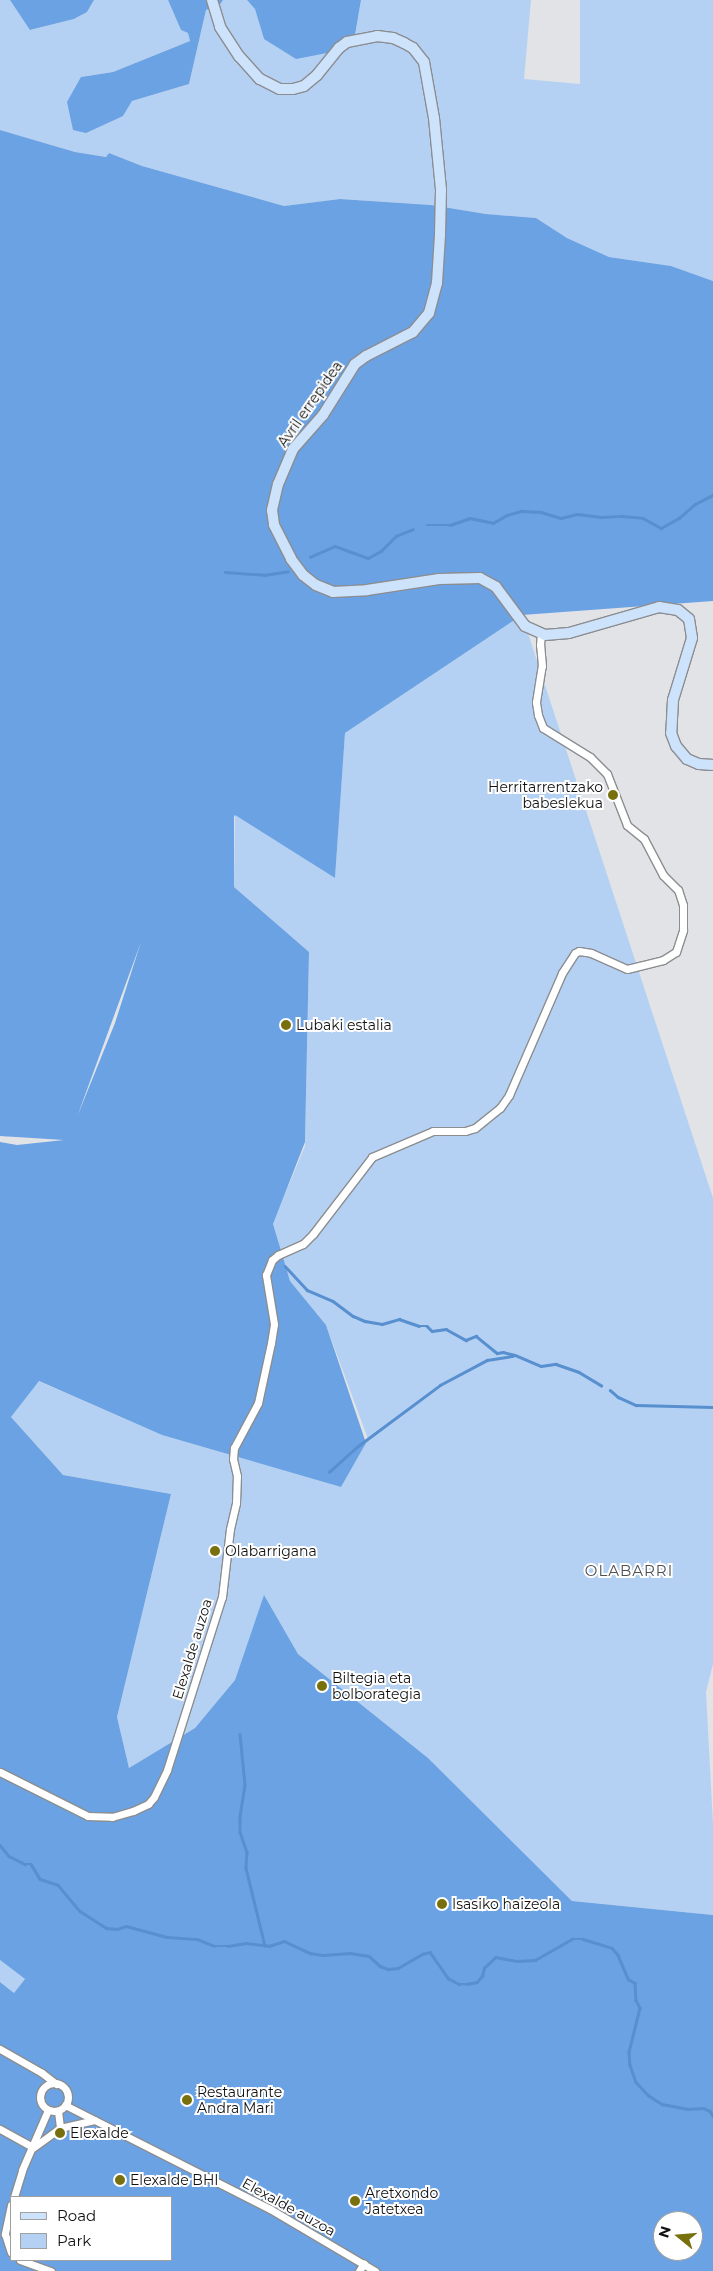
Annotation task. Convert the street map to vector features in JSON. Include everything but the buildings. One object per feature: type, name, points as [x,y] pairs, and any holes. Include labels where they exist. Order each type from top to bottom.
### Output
[{"type":"street","name":"Avril errepidea","points":[[212,0],[220,27],[239,56],[257,77],[280,89],[293,89],[304,86],[317,75],[339,48],[347,42],[377,36],[389,37],[404,43],[424,62],[434,118],[441,190],[439,270],[429,313],[413,332],[366,356],[355,364],[323,415],[294,447],[278,484],[272,510],[274,525],[283,546],[303,574],[316,586],[333,592],[367,590],[438,579],[480,578],[496,587],[525,626],[541,634]]},
{"type":"street","points":[[541,634],[556,635],[569,633],[659,607],[681,611],[689,619],[692,638],[672,700],[671,733],[676,746],[687,759],[699,764],[713,765]]},
{"type":"street","name":"Elexalde auzoa","points":[[0,1772],[88,1816],[112,1817],[133,1811],[148,1804],[154,1797],[170,1760],[222,1597],[230,1529],[236,1503],[237,1476],[233,1459],[234,1448],[258,1404],[274,1324],[266,1275],[272,1260],[278,1255],[303,1244],[313,1234],[372,1157],[402,1146],[426,1133],[448,1130],[465,1131],[475,1128],[500,1108],[509,1095],[562,973],[579,951],[591,953],[627,969],[670,957],[676,952],[683,934],[683,905],[678,890],[664,875],[644,839],[627,826],[607,774],[590,757],[543,728],[536,702],[542,666],[541,634]]},
{"type":"street","points":[[0,2049],[42,2073],[56,2084],[66,2092],[65,2104],[58,2110],[48,2110],[42,2104],[40,2095],[44,2088],[56,2084]]},
{"type":"street","name":"Elexalde auzoa","points":[[65,2104],[270,2209],[375,2271]]},
{"type":"street","points":[[14,2196],[22,2170],[48,2110]]},
{"type":"street","points":[[58,2110],[60,2128]]},
{"type":"street","points":[[33,2147],[60,2128],[94,2120]]},
{"type":"street","points":[[0,2129],[33,2147]]},
{"type":"street","points":[[10,2210],[3,2235],[10,2250]]},
{"type":"street","points":[[23,2261],[51,2271]]},
{"type":"street","points":[[359,2271],[364,2264]]},
{"type":"green space","points":[[0,0],[10,0],[31,30],[74,19],[87,12],[94,0],[168,0],[181,30],[188,33],[190,41],[113,72],[81,77],[123,116],[132,101],[189,84],[206,10],[219,6],[223,0],[247,0],[255,8],[264,39],[355,35],[361,0],[531,0],[524,79],[580,84],[580,0],[713,0],[713,281],[671,266],[609,257],[567,238],[536,218],[486,214],[431,205],[340,199],[284,206],[142,166],[109,153],[106,157],[75,152],[0,130]]},
{"type":"green space","points":[[522,615],[713,1198],[713,1664],[706,1692],[713,1824],[713,1915],[572,1901],[428,1758],[298,1654],[264,1596],[235,1680],[195,1728],[129,1768],[117,1717],[171,1494],[63,1475],[11,1417],[38,1381],[162,1435],[341,1487],[368,1439],[326,1325],[290,1281],[271,1227],[305,1146],[309,952],[234,887],[235,815],[335,878],[345,733]]},
{"type":"green space","points":[[0,1960],[25,1979],[14,1993],[0,1982]]},
{"type":"shaded area","points":[[10,0],[94,0],[87,12],[74,19],[30,30]]},
{"type":"shaded area","points":[[168,0],[223,0],[219,6],[206,10],[189,84],[132,101],[123,116],[86,133],[73,130],[67,102],[81,77],[113,72],[190,41],[188,33],[181,30]]},
{"type":"shaded area","points":[[247,0],[361,0],[355,35],[348,37],[327,53],[296,59],[264,39],[255,9]]},
{"type":"shaded area","points":[[0,130],[75,152],[106,157],[109,153],[142,166],[284,206],[340,199],[431,205],[486,214],[536,218],[567,238],[609,257],[671,266],[713,281],[713,601],[522,615],[345,733],[335,878],[235,815],[234,817],[234,887],[309,952],[305,1142],[273,1224],[290,1281],[326,1325],[366,1443],[341,1487],[162,1435],[39,1381],[11,1417],[63,1475],[171,1494],[117,1717],[129,1768],[195,1728],[235,1680],[264,1595],[298,1654],[428,1758],[572,1901],[713,1915],[713,2271],[0,2271],[0,1982],[14,1993],[25,1979],[0,1960],[0,1142],[17,1145],[64,1140],[0,1136]],"holes":[[[141,942],[115,1023],[77,1117]]]},
{"type":"waterway","points":[[427,525],[450,525],[470,518],[493,523],[507,515],[521,511],[541,512],[561,518],[577,514],[601,517],[643,518],[661,528],[679,518],[695,504],[713,495]]},
{"type":"waterway","points":[[310,557],[335,546],[368,558],[381,551],[396,536],[413,529]]},
{"type":"waterway","points":[[225,572],[264,575],[288,571]]},
{"type":"waterway","points":[[285,1266],[307,1290],[333,1301],[353,1316],[365,1321],[382,1324],[399,1319],[419,1326],[427,1326],[432,1331],[446,1329],[466,1340],[476,1336],[497,1353],[503,1352],[515,1355],[541,1366],[556,1364],[579,1372],[601,1385]]},
{"type":"waterway","points":[[329,1472],[358,1446],[440,1385],[487,1360],[513,1356]]},
{"type":"waterway","points":[[610,1390],[618,1397],[636,1405],[713,1407]]},
{"type":"waterway","points":[[240,1734],[245,1785],[240,1817],[240,1832],[247,1852],[246,1868],[265,1946]]},
{"type":"waterway","points":[[0,1845],[9,1856],[25,1864],[31,1864],[40,1879],[58,1885],[80,1911],[106,1928],[117,1929],[126,1926],[167,1937],[197,1939],[214,1946],[246,1943],[269,1946],[284,1941],[310,1953],[323,1955],[350,1953],[369,1956],[380,1966],[388,1969],[398,1968],[422,1954],[430,1952],[448,1978],[459,1984],[477,1982],[482,1976],[484,1968],[496,1957],[517,1961],[535,1960],[572,1939],[583,1939],[612,1948],[618,1955],[628,1979],[635,1983],[636,2000],[640,2008],[629,2052],[630,2065],[636,2082],[648,2095],[662,2104],[688,2109],[703,2108],[710,2111],[713,2116]]},
{"type":"place","name":"Herritarrentzako babeslekua","points":[[613,795]]},
{"type":"place","name":"Lubaki estalia","points":[[286,1025]]},
{"type":"place","name":"Olabarrigana","points":[[215,1551]]},
{"type":"place","name":"Biltegia eta bolborategia","points":[[322,1686]]},
{"type":"place","name":"Isasiko haizeola","points":[[442,1904]]},
{"type":"place","name":"Restaurante Andra Mari","points":[[187,2100]]},
{"type":"place","name":"Elexalde","points":[[60,2133]]},
{"type":"place","name":"Elexalde BHI","points":[[120,2180]]},
{"type":"place","name":"Aretxondo Jatetxea","points":[[355,2201]]},
{"type":"district","name":"OLABARRI","points":[[629,1571]]}]
